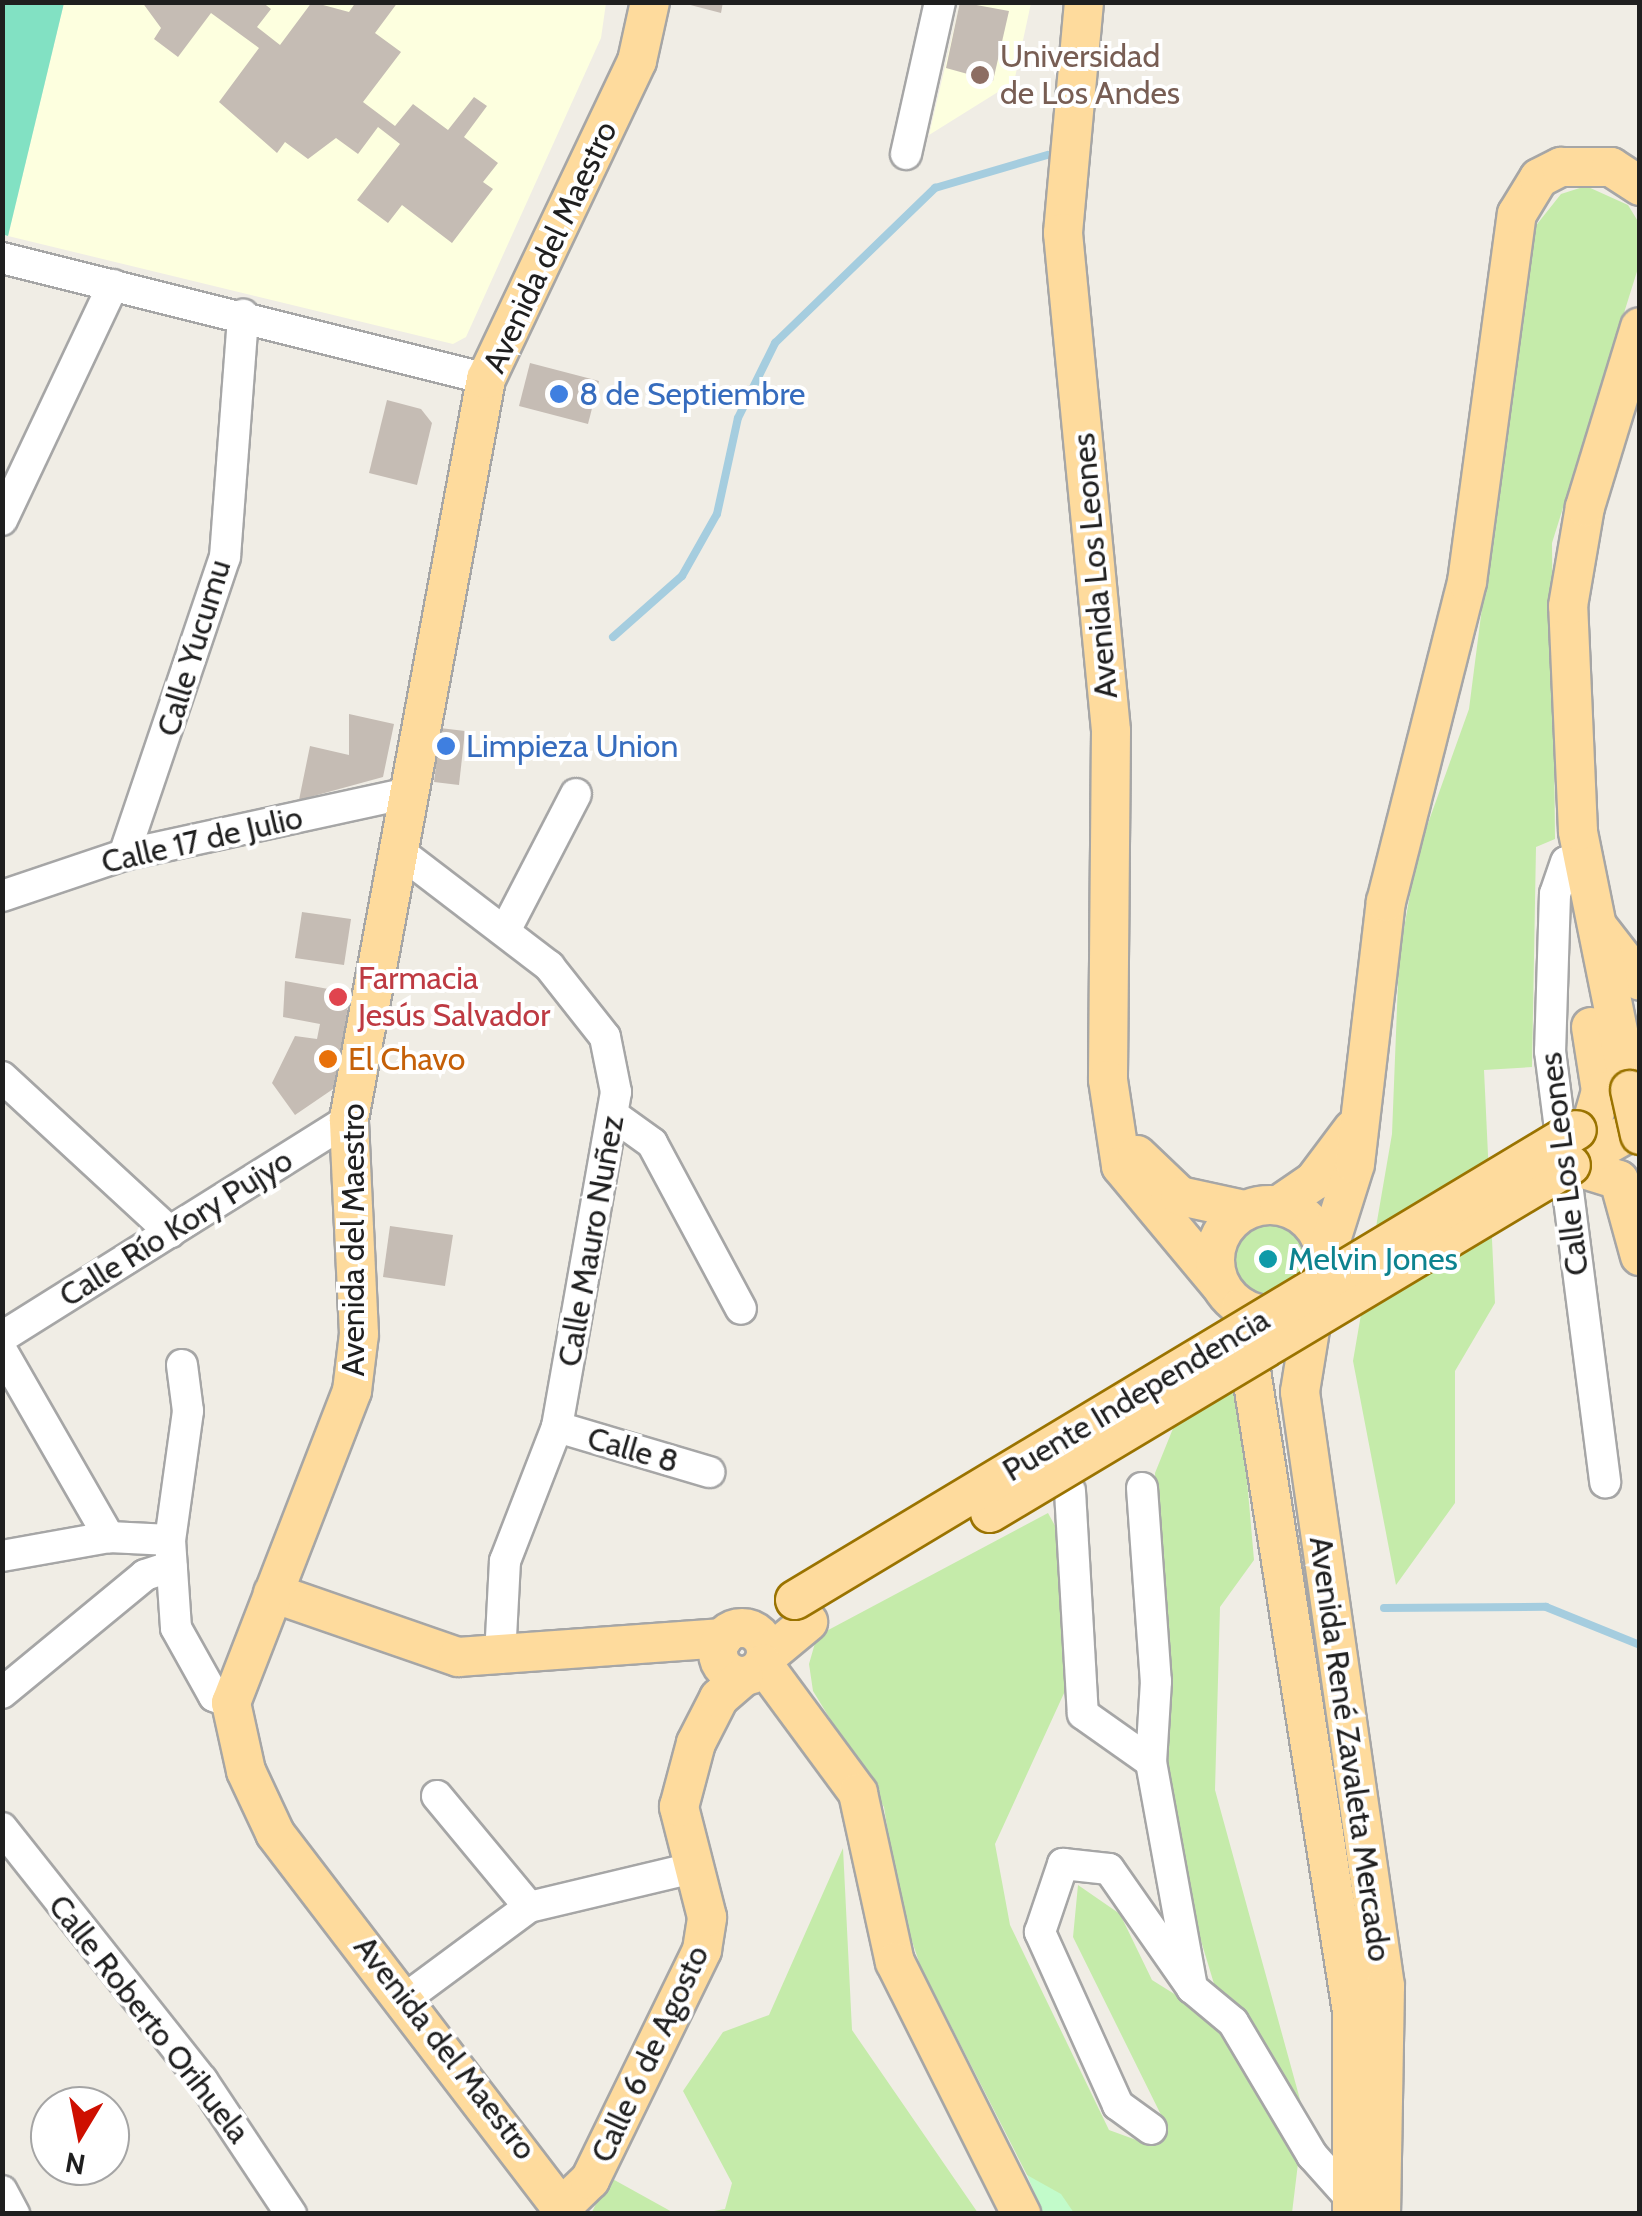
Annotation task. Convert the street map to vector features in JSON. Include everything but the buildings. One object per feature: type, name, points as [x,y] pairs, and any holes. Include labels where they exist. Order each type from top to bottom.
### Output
[{"type":"main road","name":"Avenida del Maestro","points":[[565,2209],[275,1833],[246,1771],[231,1704],[352,1391],[359,1334],[349,1119],[404,794],[486,380],[638,61],[650,2]]},
{"type":"main road","name":"Avenida Los Leones","points":[[1084,2],[1064,232],[1103,598],[1116,1130],[1121,1166],[1231,1297]]},
{"type":"main road","points":[[1354,1130],[1336,1159],[1262,1208],[1215,1248],[1231,1297],[1284,1314],[1322,1271],[1355,1164],[1354,1130],[1386,902],[1467,582],[1516,214],[1539,178],[1560,167],[1611,167],[1640,186]]},
{"type":"main road","points":[[1640,328],[1586,506],[1568,606],[1582,858],[1640,1135]]},
{"type":"main road","points":[[1593,921],[1640,981]]},
{"type":"main road","points":[[1580,1138],[1601,1076],[1582,982],[1593,921]]},
{"type":"main road","points":[[1580,1138],[1636,1106]]},
{"type":"main road","points":[[1580,1138],[1636,1106]]},
{"type":"main road","points":[[1116,1130],[1180,1196],[1262,1208],[1311,1223],[1322,1271]]},
{"type":"main road","points":[[1580,1138],[1618,1180],[1640,1256]]},
{"type":"main road","name":"Puente Independencia","points":[[748,1652],[801,1611],[1580,1138]]},
{"type":"main road","name":"Avenida René Zavaleta Mercado","points":[[1322,1271],[1300,1392],[1385,1986],[1362,2210]]},
{"type":"main road","name":"Avenida René Zavaleta Mercado","points":[[1231,1297],[1268,1434],[1352,2012],[1362,2210]]},
{"type":"main road","points":[[273,1592],[414,1647],[500,1658],[748,1652],[858,1792],[895,1962],[1021,2214]]},
{"type":"main road","name":"Calle 6 de Agosto","points":[[565,2209],[590,2180],[702,1950],[707,1916],[693,1868],[682,1790],[719,1698],[748,1652]]},
{"type":"street","points":[[906,154],[940,2]]},
{"type":"street","points":[[2,258],[243,315],[486,380]]},
{"type":"street","points":[[2,520],[113,285]]},
{"type":"street","name":"Calle Yucumu","points":[[124,855],[225,557],[243,315]]},
{"type":"street","name":"Calle 17 de Julio","points":[[2,896],[124,855],[404,794]]},
{"type":"street","points":[[506,929],[576,794]]},
{"type":"street","name":"Calle Mauro Nuñez","points":[[396,849],[506,929],[605,1037],[613,1115],[557,1427],[504,1561],[500,1658]]},
{"type":"street","name":"Calle Los Leones","points":[[1582,858],[1566,862],[1554,894],[1550,1051],[1605,1483]]},
{"type":"street","points":[[2,1078],[170,1232]]},
{"type":"street","points":[[613,1115],[652,1143],[741,1309]]},
{"type":"street","name":"Calle Río Kory Pujyo","points":[[2,1336],[349,1119]]},
{"type":"street","points":[[2,1352],[110,1538]]},
{"type":"street","points":[[182,1365],[188,1411],[171,1553],[176,1628],[214,1696],[231,1704]]},
{"type":"street","name":"Calle 8","points":[[557,1427],[709,1472]]},
{"type":"street","points":[[1142,1488],[1156,1681],[1151,1762],[1192,1988]]},
{"type":"street","points":[[1070,1490],[1083,1714],[1151,1762]]},
{"type":"street","points":[[2,1556],[110,1538],[171,1553]]},
{"type":"street","points":[[2,1693],[171,1553]]},
{"type":"street","points":[[437,1796],[529,1906]]},
{"type":"street","name":"Calle Roberto Orihuela","points":[[2,1828],[202,2080],[291,2214]]},
{"type":"street","points":[[1151,2129],[1118,2105],[1040,1932],[1063,1864],[1109,1869],[1192,1988],[1234,2022],[1312,2155],[1362,2210]]},
{"type":"street","points":[[406,1998],[529,1906],[693,1868]]},
{"type":"street","points":[[2,2191],[14,2214]]},
{"type":"shaded area","points":[[64,3],[606,3],[601,38],[466,337],[453,344],[8,236]]},
{"type":"shaded area","name":"Universidad de Los Andes","points":[[960,3],[1031,3],[1014,82],[929,135]]},
{"type":"green space","points":[[2,3],[64,3],[8,236],[2,234]]},
{"type":"green space","points":[[1586,186],[1628,205],[1639,223],[1639,265],[1552,543],[1555,839],[1536,847],[1532,1067],[1484,1070],[1495,1303],[1455,1371],[1455,1503],[1396,1585],[1353,1361],[1392,1134],[1399,957],[1417,854],[1469,709],[1530,233],[1561,194]]},
{"type":"green space","points":[[1270,1221],[1297,1232],[1308,1259],[1297,1286],[1270,1297],[1243,1286],[1232,1259],[1243,1232]]},
{"type":"green space","points":[[1239,1388],[1254,1560],[1220,1607],[1215,1790],[1304,2114],[1292,2213],[1074,2213],[1027,2175],[920,1965],[898,1899],[884,1807],[813,1691],[809,1664],[817,1636],[1048,1513],[1059,1533],[1065,1691],[995,1844],[1010,1925],[1109,2130],[1150,2145],[1166,2125],[1073,1937],[1078,1885],[1120,1914],[1152,1980],[1200,2010],[1218,1997],[1185,1888],[1164,1761],[1155,1473],[1174,1426]]},
{"type":"green space","points":[[843,1848],[852,2030],[978,2213],[703,2213],[725,2209],[732,2183],[683,2091],[723,2032],[769,2015]]},
{"type":"green space","points":[[1027,2175],[1061,2194],[1074,2213],[1043,2213]]},
{"type":"green space","points":[[609,2177],[674,2213],[591,2214]]},
{"type":"waterway","points":[[613,637],[682,576],[717,514],[738,418],[775,343],[935,188],[1047,155]]},
{"type":"waterway","points":[[1384,1608],[1546,1607],[1640,1645]]},
{"type":"place","name":"Universidad de Los Andes","points":[[980,75]]},
{"type":"place","name":"8 de Septiembre","points":[[559,394]]},
{"type":"place","name":"Limpieza Union","points":[[446,746]]},
{"type":"place","name":"Farmacia Jesús Salvador","points":[[338,997]]},
{"type":"place","name":"El Chavo","points":[[328,1059]]},
{"type":"place","name":"Melvin Jones","points":[[1268,1259]]}]
